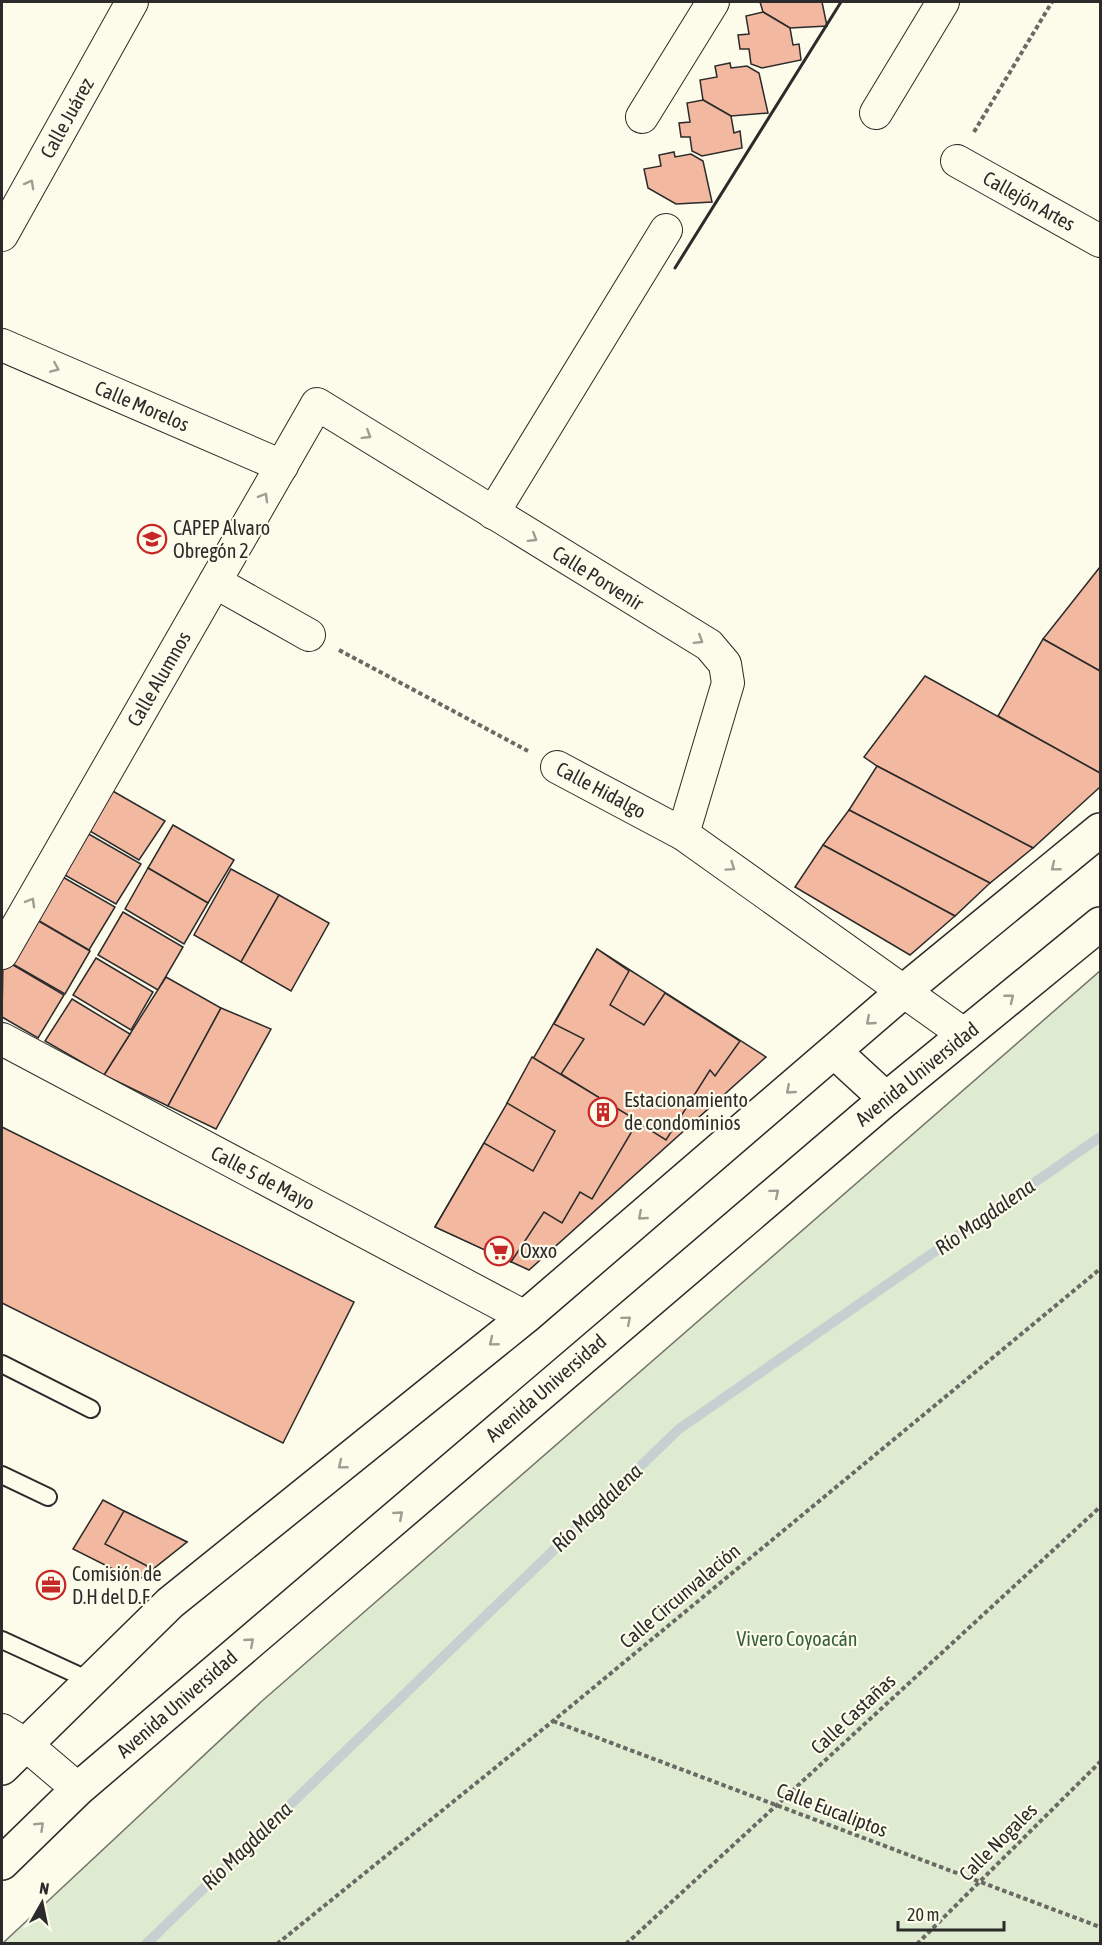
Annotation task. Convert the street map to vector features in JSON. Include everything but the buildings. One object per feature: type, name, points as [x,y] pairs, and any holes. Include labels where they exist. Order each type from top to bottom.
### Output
[{"type":"main road","points":[[2,1768],[13,1737],[91,1681],[170,1603],[525,1317],[905,990],[1101,830]]},
{"type":"main road","name":"Avenida Universidad","points":[[2,1863],[78,1789],[886,1099],[1101,924]]},
{"type":"main road","points":[[835,1052],[886,1099]]},
{"type":"street","name":"Calle Juárez","points":[[2,236],[132,2]]},
{"type":"street","points":[[642,117],[713,2]]},
{"type":"street","points":[[876,113],[943,2]]},
{"type":"street","name":"Callejón Artes","points":[[957,161],[1101,241]]},
{"type":"street","points":[[493,513],[666,230]]},
{"type":"street","name":"Calle Morelos","points":[[2,345],[282,466]]},
{"type":"street","name":"Calle Porvenir","points":[[318,404],[709,645],[724,664],[728,683],[684,834]]},
{"type":"street","name":"Calle Alumnos","points":[[2,953],[318,404]]},
{"type":"street","points":[[215,582],[309,635]]},
{"type":"street","name":"Calle Hidalgo","points":[[557,767],[684,834],[965,1035]]},
{"type":"street","name":"Calle 5 de Mayo","points":[[2,1039],[525,1317]]},
{"type":"street","points":[[13,1737],[78,1789]]},
{"type":"lane","points":[[2,1364],[91,1409]]},
{"type":"lane","points":[[2,1475],[48,1497]]},
{"type":"lane","points":[[2,1640],[91,1681]]},
{"type":"path","points":[[957,161],[1052,2]]},
{"type":"path","name":"Calle Hidalgo","points":[[309,635],[557,767]]},
{"type":"path","name":"Calle Circunvalación","points":[[277,1944],[553,1721],[1101,1269]]},
{"type":"path","name":"Calle Castañas","points":[[626,1944],[1101,1507]]},
{"type":"path","name":"Calle Eucaliptos","points":[[553,1721],[1101,1927]]},
{"type":"path","name":"Calle Nogales","points":[[917,1944],[1101,1762]]},
{"type":"green space","name":"Vivero Coyoacán","points":[[1100,971],[1100,1943],[3,1943],[262,1701]]},
{"type":"waterway","name":"Río Magdalena","points":[[146,1944],[679,1429],[1100,1137]]},
{"type":"wall","points":[[675,268],[841,2]]},
{"type":"place","name":"CAPEP Alvaro Obregón 2","points":[[152,539]]},
{"type":"place","name":"Estacionamiento de condominios","points":[[603,1112]]},
{"type":"place","name":"Oxxo","points":[[499,1251]]},
{"type":"place","name":"Comisión de D.H del D.F","points":[[51,1585]]}]
